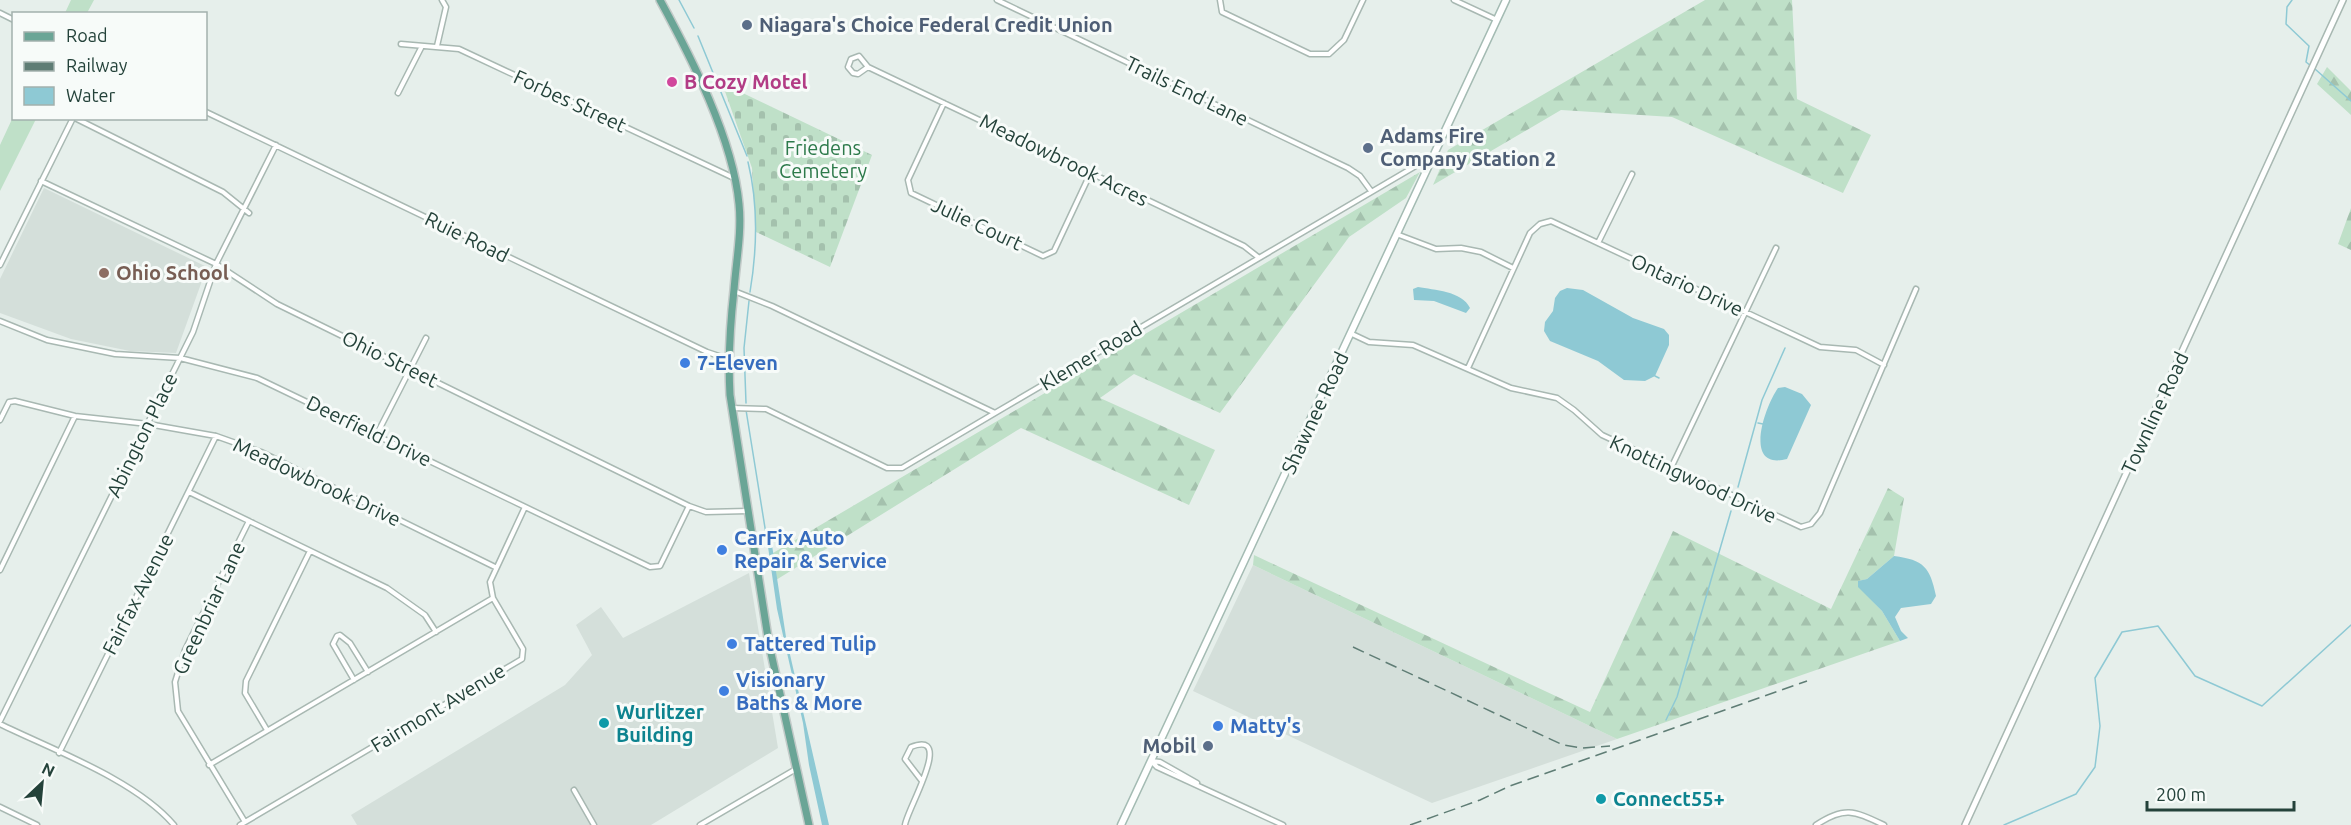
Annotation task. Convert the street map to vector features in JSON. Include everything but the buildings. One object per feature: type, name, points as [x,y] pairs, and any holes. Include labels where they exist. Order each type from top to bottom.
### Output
[{"type":"main road","points":[[660,0],[691,61],[727,148],[735,178],[739,232],[728,359],[732,408],[769,644],[809,825]]},
{"type":"main road","name":"Shawnee Road","points":[[1121,825],[1399,234],[1506,0]]},
{"type":"street","points":[[437,46],[446,7],[442,0]]},
{"type":"street","name":"Trails End Lane","points":[[997,0],[1348,168],[1360,176],[1371,191]]},
{"type":"street","points":[[1220,0],[1222,12],[1310,54],[1329,54],[1344,40],[1363,0]]},
{"type":"street","points":[[1454,0],[1497,20]]},
{"type":"street","name":"Townline Road","points":[[1965,825],[2343,0]]},
{"type":"street","name":"Forbes Street","points":[[401,44],[421,48],[437,46],[459,49],[735,178]]},
{"type":"street","points":[[398,93],[421,48]]},
{"type":"street","name":"Meadowbrook Acres","points":[[868,67],[858,74],[853,73],[848,67],[851,59],[859,56],[868,67],[1244,246],[1258,257]]},
{"type":"street","name":"Julie Court","points":[[944,103],[908,180],[911,193],[1042,256],[1054,251],[1090,172]]},
{"type":"street","name":"Ruie Road","points":[[207,112],[707,352],[728,359]]},
{"type":"street","points":[[0,265],[73,120]]},
{"type":"street","points":[[78,120],[223,192],[249,213]]},
{"type":"street","name":"Abington Place","points":[[0,723],[193,332],[205,289],[216,264],[276,145]]},
{"type":"street","name":"Klemer Road","points":[[732,408],[754,406],[766,409],[887,468],[902,468],[1436,154]]},
{"type":"street","points":[[1598,243],[1632,174]]},
{"type":"street","name":"Ohio Street","points":[[41,181],[216,264],[277,304],[689,506],[706,512],[748,511]]},
{"type":"street","name":"Ontario Drive","points":[[1468,368],[1530,233],[1540,224],[1551,221],[1821,347],[1856,350],[1884,364]]},
{"type":"street","points":[[1399,234],[1436,249],[1461,248],[1481,252],[1513,268]]},
{"type":"street","points":[[1671,468],[1776,248]]},
{"type":"street","points":[[1884,364],[1917,289]]},
{"type":"street","points":[[734,291],[772,306],[995,412]]},
{"type":"street","name":"Deerfield Drive","points":[[0,321],[47,340],[115,354],[180,358],[257,378],[650,567],[660,566],[689,506]]},
{"type":"street","name":"Knottingwood Drive","points":[[1352,334],[1369,342],[1413,345],[1511,388],[1531,390],[1557,398],[1602,435],[1794,526],[1807,526],[1820,513],[1884,364]]},
{"type":"street","points":[[377,434],[426,338]]},
{"type":"street","name":"Meadowbrook Drive","points":[[0,420],[9,402],[15,401],[75,416],[148,424],[216,436],[261,452],[495,567]]},
{"type":"street","points":[[0,570],[75,416]]},
{"type":"street","name":"Fairfax Avenue","points":[[59,753],[216,436]]},
{"type":"street","points":[[189,492],[407,600],[425,615],[436,632]]},
{"type":"street","points":[[209,765],[493,598],[490,582],[495,567],[525,507]]},
{"type":"street","name":"Greenbriar Lane","points":[[245,822],[178,711],[175,682],[185,650],[249,521]]},
{"type":"street","points":[[267,730],[245,693],[246,681],[310,551]]},
{"type":"street","name":"Fairmont Avenue","points":[[240,825],[522,659],[523,649],[493,598]]},
{"type":"street","points":[[354,680],[333,644],[337,636],[340,635],[347,639],[368,672]]},
{"type":"street","points":[[0,723],[117,781],[163,813],[174,825]]},
{"type":"street","points":[[905,825],[907,814],[922,781],[932,759],[930,750],[924,745],[917,745],[910,747],[906,759],[922,781]]},
{"type":"street","points":[[1151,761],[1168,766],[1198,784],[1283,825]]},
{"type":"street","points":[[700,825],[796,769]]},
{"type":"street","points":[[574,790],[594,825]]},
{"type":"street","points":[[0,807],[37,825]]},
{"type":"street","points":[[1816,825],[1836,813],[1849,811],[1884,825]]},
{"type":"shaded area","name":"Ohio School","points":[[44,188],[207,267],[176,353],[130,351],[71,339],[0,313],[0,279]]},
{"type":"shaded area","points":[[1253,565],[1617,739],[1432,803],[1193,691]]},
{"type":"shaded area","points":[[749,573],[778,748],[651,825],[357,825],[351,815],[565,685],[592,655],[576,625],[601,607],[623,638]]},
{"type":"green space","points":[[71,0],[94,0],[88,12],[65,12]]},
{"type":"green space","points":[[1705,0],[1792,0],[1797,99],[1871,135],[1843,193],[1672,117],[1561,110],[1433,185],[1448,150]]},
{"type":"green space","points":[[2327,67],[2351,91],[2351,115],[2317,84]]},
{"type":"green space","name":"Friedens Cemetery","points":[[722,83],[872,155],[830,267],[756,232],[752,168]]},
{"type":"green space","points":[[12,119],[36,120],[0,191],[0,145]]},
{"type":"green space","points":[[1420,172],[1406,198],[1349,237],[1220,413],[1134,374],[1100,398],[1215,450],[1189,505],[1021,428],[776,580],[773,553]]},
{"type":"green space","points":[[2351,208],[2351,250],[2338,244]]},
{"type":"green space","points":[[1888,488],[1904,498],[1894,556],[1867,579],[1859,581],[1859,587],[1882,611],[1900,641],[1617,739],[1253,565],[1254,555],[1590,712],[1673,531],[1831,609]]},
{"type":"water","points":[[1418,287],[1454,295],[1466,302],[1470,308],[1466,313],[1434,301],[1414,300],[1413,289]]},
{"type":"water","points":[[1567,288],[1583,290],[1633,318],[1664,329],[1669,335],[1669,345],[1655,376],[1645,381],[1624,380],[1598,361],[1550,341],[1544,331],[1545,322],[1553,311],[1555,298],[1560,291]]},
{"type":"water","points":[[1785,387],[1802,394],[1811,405],[1787,459],[1773,460],[1765,456],[1761,447],[1763,422],[1778,388]]},
{"type":"water","points":[[770,532],[786,637],[829,825],[822,825],[803,723],[777,609],[766,533]]},
{"type":"water","points":[[1894,556],[1912,560],[1924,567],[1931,578],[1936,596],[1931,604],[1901,608],[1895,617],[1901,631],[1908,638],[1900,641],[1882,611],[1858,587],[1858,581],[1867,579]]},
{"type":"waterway","points":[[679,0],[694,28]]},
{"type":"waterway","points":[[2292,0],[2287,7],[2286,24],[2309,46],[2306,62],[2311,66]]},
{"type":"waterway","points":[[698,36],[747,156]]},
{"type":"waterway","points":[[2315,69],[2351,101]]},
{"type":"waterway","points":[[748,162],[754,194],[755,227],[750,292]]},
{"type":"waterway","points":[[746,403],[744,348],[749,301]]},
{"type":"waterway","points":[[1738,487],[1762,400],[1785,348]]},
{"type":"waterway","points":[[1655,376],[1659,378]]},
{"type":"waterway","points":[[746,410],[766,534]]},
{"type":"waterway","points":[[1758,423],[1763,424]]},
{"type":"waterway","points":[[1666,720],[1677,697],[1731,511]]},
{"type":"waterway","points":[[2004,825],[2076,794],[2095,767],[2100,726],[2095,678],[2122,632],[2158,626],[2195,676],[2262,706],[2351,625]]},
{"type":"railway","points":[[1353,647],[1563,745],[1582,748],[1610,746]]},
{"type":"railway","points":[[1410,825],[1480,800],[1510,786],[1807,681]]},
{"type":"place","name":"Niagara's Choice Federal Credit Union","points":[[747,25]]},
{"type":"place","name":"B Cozy Motel","points":[[672,82]]},
{"type":"place","name":"Adams Fire Company Station 2","points":[[1368,148]]},
{"type":"place","name":"Ohio School","points":[[104,273]]},
{"type":"place","name":"7-Eleven","points":[[685,363]]},
{"type":"place","name":"CarFix Auto Repair & Service","points":[[722,550]]},
{"type":"place","name":"Tattered Tulip","points":[[732,644]]},
{"type":"place","name":"Visionary Baths & More","points":[[724,691]]},
{"type":"place","name":"Wurlitzer Building","points":[[604,723]]},
{"type":"place","name":"Matty's","points":[[1218,726]]},
{"type":"place","name":"Mobil","points":[[1208,746]]},
{"type":"place","name":"Connect55+","points":[[1601,799]]}]
